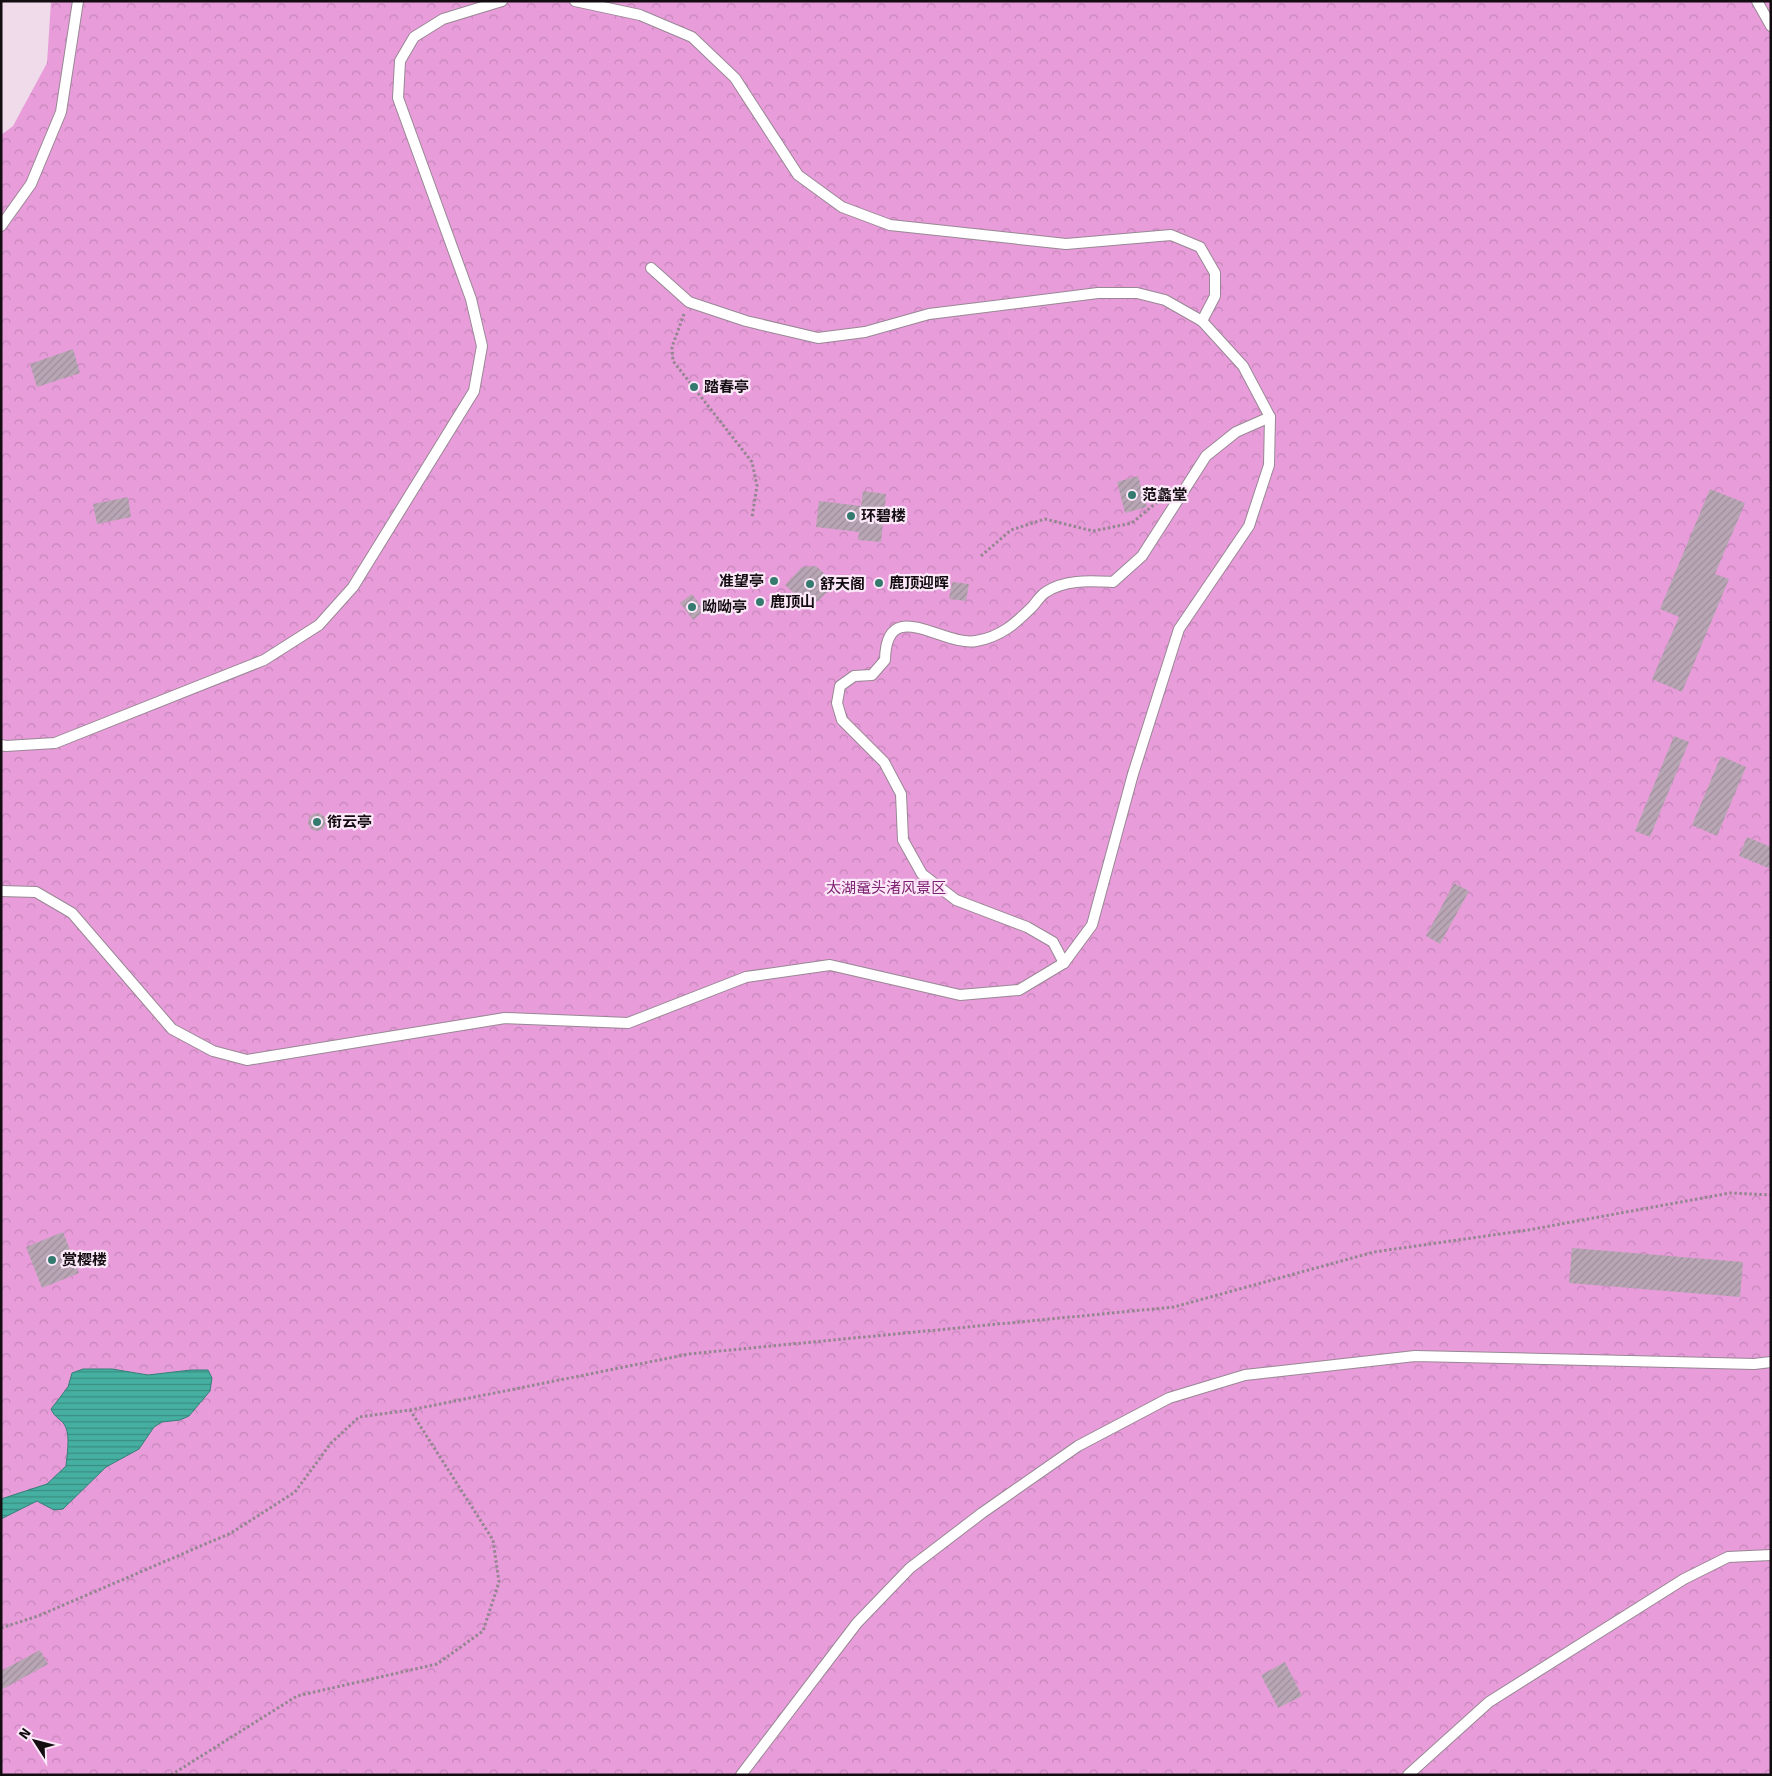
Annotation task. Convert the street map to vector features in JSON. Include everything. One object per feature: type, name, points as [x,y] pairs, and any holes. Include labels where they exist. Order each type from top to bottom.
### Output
[{"type":"lane","points":[[1,226],[31,184],[61,112],[78,1]]},
{"type":"lane","points":[[1,745],[55,743],[264,660],[320,625],[353,587],[474,391],[482,346],[471,299],[398,98],[400,61],[414,37],[443,19],[502,1]]},
{"type":"lane","points":[[575,1],[640,15],[692,37],[735,78],[798,175],[842,207],[890,225],[1066,244],[1171,235],[1200,247],[1215,273],[1215,296],[1202,321]]},
{"type":"lane","points":[[1757,1],[1771,26]]},
{"type":"lane","points":[[1,890],[36,892],[72,913],[172,1029],[213,1051],[247,1060],[505,1018],[628,1023],[746,977],[830,965],[960,995],[1019,990],[1064,963],[1092,925],[1133,774],[1179,629],[1249,526],[1269,465],[1270,418],[1243,366],[1202,321],[1165,300],[1137,293],[1098,293],[929,314],[865,332],[818,338],[746,321],[689,302],[651,268]]},
{"type":"lane","points":[[1064,963],[1053,942],[1027,927],[956,900],[922,874],[903,840],[900,794],[884,762],[842,720],[837,703],[840,686],[854,676],[872,675],[886,660],[886,644],[895,630],[909,624],[966,643],[994,638],[1016,623],[1046,592],[1077,581],[1113,582],[1142,556],[1206,456],[1236,432],[1270,418]]},
{"type":"lane","points":[[741,1775],[858,1623],[910,1568],[982,1513],[1078,1446],[1169,1398],[1244,1375],[1415,1356],[1754,1364],[1771,1362]]},
{"type":"lane","points":[[1408,1775],[1489,1702],[1684,1579],[1728,1556],[1771,1555]]},
{"type":"path","points":[[689,302],[672,347],[672,361],[711,407],[752,462],[757,486],[752,517]]},
{"type":"path","points":[[981,556],[1011,530],[1045,519],[1093,531],[1132,523],[1156,503],[1178,500]]},
{"type":"path","points":[[1,1628],[38,1616],[231,1533],[295,1492],[331,1442],[360,1416],[410,1410],[689,1354],[1174,1307],[1374,1252],[1528,1230],[1730,1193],[1771,1195]]},
{"type":"path","points":[[171,1775],[297,1696],[437,1664],[483,1631],[499,1582],[493,1540],[410,1410]]},
{"type":"green space","name":"太湖鼋头渚风景区","points":[[51,1],[1771,1],[1771,1775],[1,1775],[1,135],[13,126],[47,63]]},
{"type":"shaded area","points":[[83,1369],[112,1369],[148,1375],[208,1370],[212,1378],[210,1391],[189,1416],[180,1420],[162,1422],[154,1427],[139,1449],[106,1467],[63,1509],[54,1510],[37,1501],[1,1519],[1,1499],[47,1484],[66,1466],[67,1432],[65,1425],[51,1409],[68,1387],[72,1373]]},
{"type":"building","points":[[73,349],[80,373],[37,387],[30,364]]},
{"type":"building","name":"范蠡堂","points":[[1138,476],[1147,507],[1125,513],[1117,482]]},
{"type":"building","points":[[1710,489],[1745,503],[1715,574],[1729,579],[1682,692],[1652,679],[1679,617],[1660,609]]},
{"type":"building","name":"环碧楼","points":[[863,491],[886,494],[881,542],[858,540],[859,532],[816,527],[819,501],[861,506]]},
{"type":"building","points":[[128,497],[131,517],[97,524],[93,504]]},
{"type":"building","name":"舒天阁","points":[[816,566],[827,576],[828,591],[818,601],[803,602],[785,585],[802,567]]},
{"type":"building","points":[[952,582],[969,584],[966,601],[949,599]]},
{"type":"building","name":"呦呦亭","points":[[692,594],[704,611],[693,620],[680,603]]},
{"type":"building","points":[[1674,736],[1689,742],[1650,837],[1635,831]]},
{"type":"building","points":[[1721,756],[1746,767],[1717,836],[1692,825]]},
{"type":"building","name":"衔云亭","points":[[317,813],[323,816],[326,822],[323,828],[317,831],[311,828],[308,822],[311,816]]},
{"type":"building","points":[[1747,837],[1771,847],[1771,869],[1739,856]]},
{"type":"building","points":[[1454,883],[1469,891],[1440,944],[1426,936]]},
{"type":"building","name":"赏樱楼","points":[[63,1232],[79,1273],[42,1288],[26,1247]]},
{"type":"building","points":[[1572,1248],[1743,1262],[1740,1297],[1569,1283]]},
{"type":"building","points":[[40,1650],[48,1664],[1,1690],[1,1671]]},
{"type":"building","points":[[1285,1662],[1302,1696],[1278,1708],[1261,1675]]},
{"type":"place","name":"踏春亭","points":[[694,387]]},
{"type":"place","name":"范蠡堂","points":[[1132,495]]},
{"type":"place","name":"环碧楼","points":[[851,516]]},
{"type":"place","name":"准望亭","points":[[774,581]]},
{"type":"place","name":"鹿顶迎晖","points":[[879,583]]},
{"type":"place","name":"舒天阁","points":[[810,584]]},
{"type":"place","name":"鹿顶山","points":[[760,602]]},
{"type":"place","name":"呦呦亭","points":[[692,607]]},
{"type":"place","name":"衔云亭","points":[[317,822]]},
{"type":"place","name":"赏樱楼","points":[[52,1260]]}]
